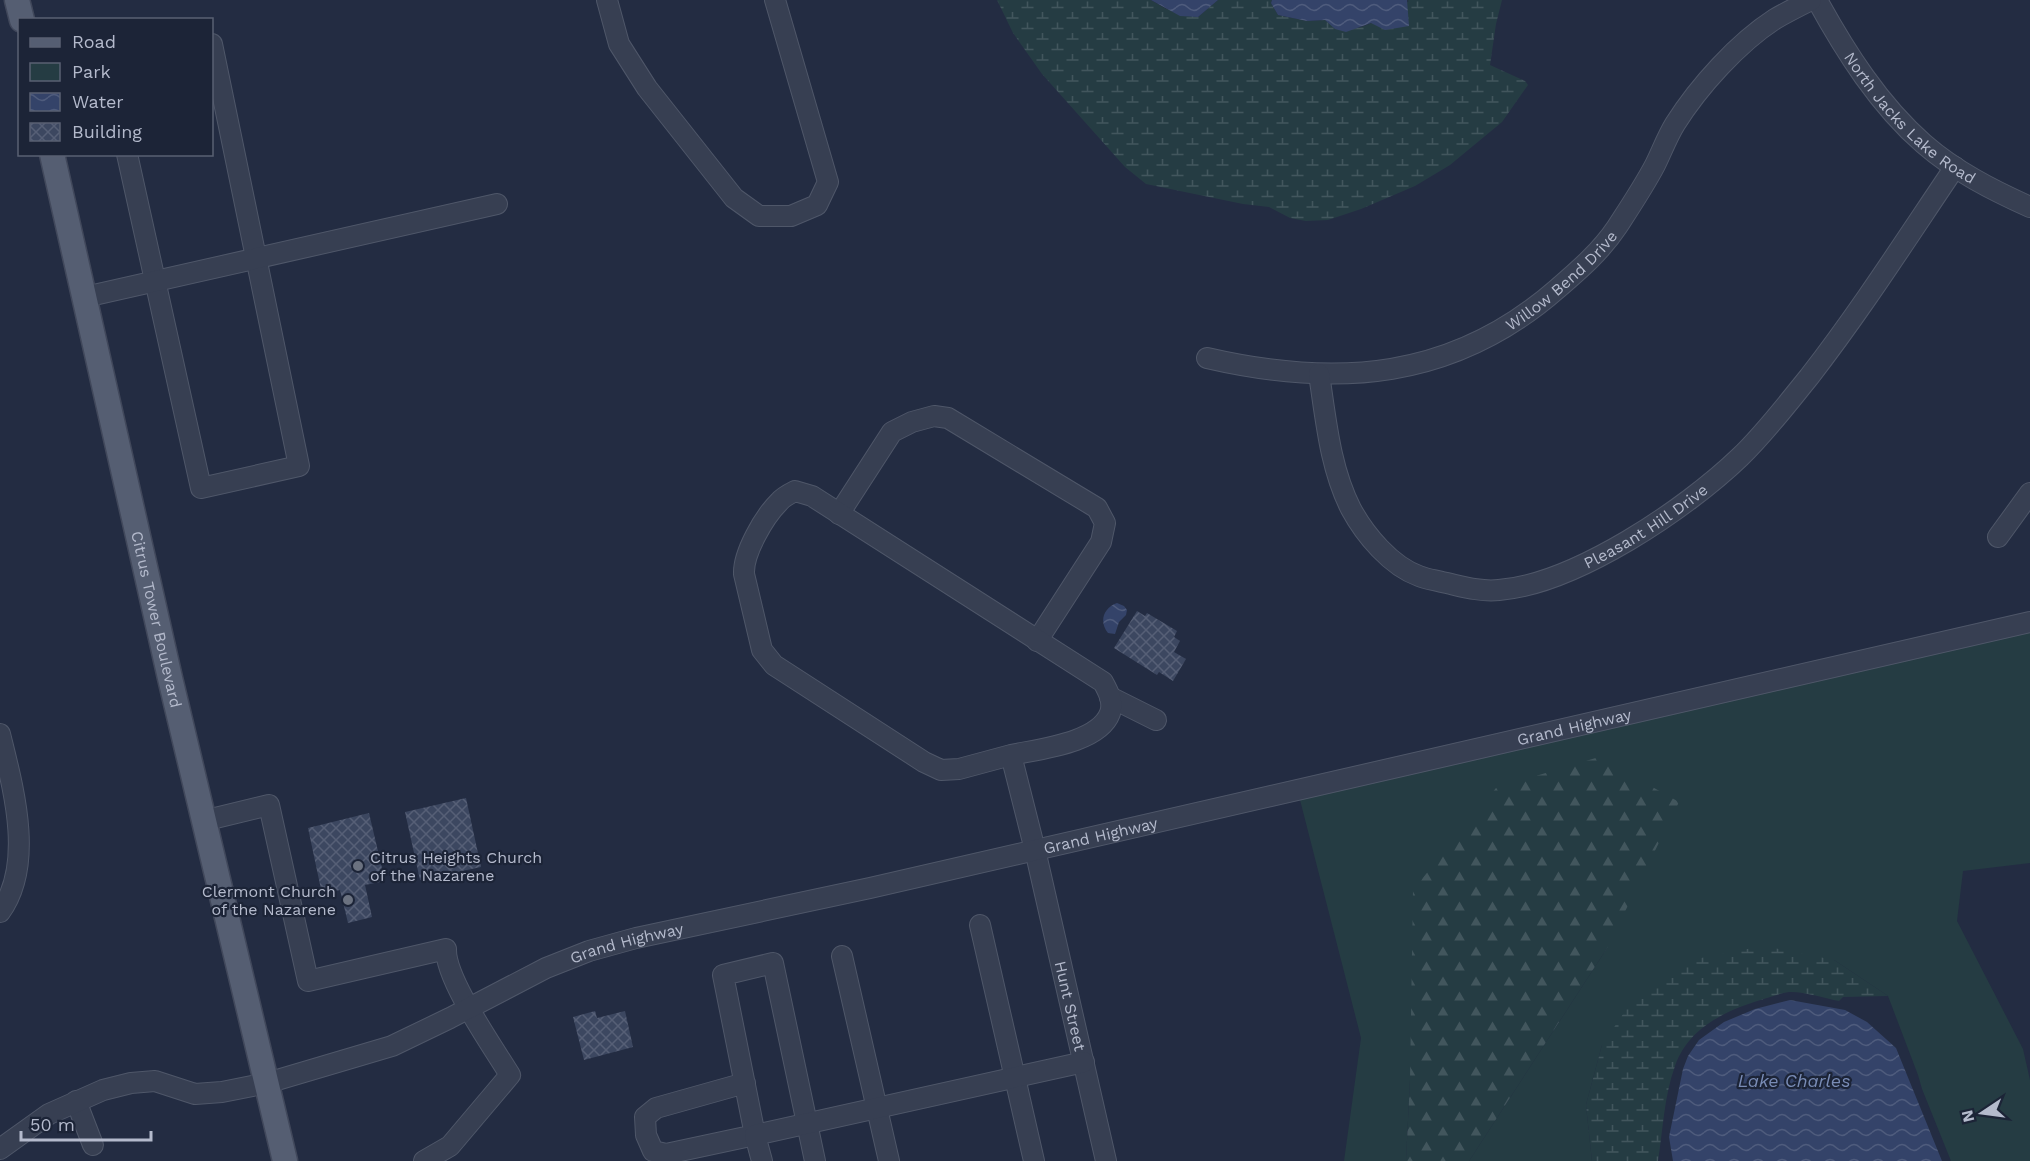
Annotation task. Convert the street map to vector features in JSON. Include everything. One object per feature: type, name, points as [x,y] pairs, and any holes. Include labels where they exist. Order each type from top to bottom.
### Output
[{"type":"main road","points":[[17,0],[22,18]]},
{"type":"main road","name":"Citrus Tower Boulevard","points":[[52,156],[203,821],[267,1083]]},
{"type":"main road","points":[[267,1083],[285,1161]]},
{"type":"street","points":[[607,0],[620,44],[647,88],[734,198],[759,216],[791,216],[817,205],[828,182],[776,0]]},
{"type":"street","name":"Willow Bend Drive","points":[[1207,358],[1250,368],[1319,374],[1354,374],[1395,369],[1435,359],[1472,345],[1507,327],[1541,303],[1601,248],[1616,228],[1653,167],[1675,124],[1729,58],[1745,42],[1775,20],[1811,0]]},
{"type":"street","name":"North Jacks Lake Road","points":[[1817,0],[1835,32],[1896,116],[1924,143],[1955,167],[1996,192],[2030,207]]},
{"type":"street","points":[[127,156],[201,488],[299,466],[213,49]]},
{"type":"street","name":"Pleasant Hill Drive","points":[[1319,374],[1331,452],[1340,483],[1352,510],[1367,533],[1388,556],[1407,571],[1419,576],[1479,591],[1529,585],[1576,568],[1613,549],[1704,489],[1740,457],[1777,417],[1837,340],[1955,167]]},
{"type":"street","points":[[85,297],[497,204]]},
{"type":"street","points":[[839,514],[892,432],[912,422],[934,416],[948,418],[1097,508],[1105,523],[1101,542],[1037,641]]},
{"type":"street","points":[[795,491],[812,496],[1037,641],[1103,682],[1110,696],[1110,712],[1100,728],[1086,737],[959,769],[940,770],[774,665],[762,650],[744,574],[746,556],[770,513],[780,500],[795,491]]},
{"type":"street","points":[[1998,537],[2030,493]]},
{"type":"street","name":"Grand Highway","points":[[0,1149],[49,1114],[102,1090],[131,1083],[155,1081],[195,1094],[222,1092],[267,1083],[392,1046],[546,968],[589,951],[636,938],[1035,850],[2030,622]]},
{"type":"street","points":[[1110,696],[1156,720]]},
{"type":"street","points":[[0,734],[14,799],[19,843],[17,871],[12,891],[0,912]]},
{"type":"street","name":"Hunt Street","points":[[1011,755],[1106,1161]]},
{"type":"street","points":[[203,821],[269,805],[308,981],[446,949],[446,960],[469,1008],[510,1075],[450,1146],[424,1161]]},
{"type":"street","points":[[980,925],[1034,1161]]},
{"type":"street","points":[[842,956],[889,1161]]},
{"type":"street","points":[[762,1161],[723,975],[773,963],[815,1161]]},
{"type":"street","points":[[745,1083],[656,1108],[645,1117],[646,1135],[653,1151],[666,1154],[1084,1062]]},
{"type":"street","points":[[76,1101],[93,1145]]},
{"type":"green space","points":[[997,0],[1151,0],[1166,9],[1198,17],[1218,0],[1272,0],[1271,3],[1278,15],[1307,21],[1325,20],[1346,29],[1368,25],[1409,1],[1407,0],[1502,0],[1490,65],[1525,81],[1528,85],[1502,122],[1450,165],[1415,186],[1361,209],[1328,220],[1306,221],[1290,218],[1269,207],[1243,204],[1146,184],[1125,167],[1042,74],[1013,33]]},
{"type":"green space","points":[[2030,632],[2030,863],[1963,871],[1957,921],[2023,1049],[2030,1080],[2030,1161],[1951,1161],[1888,996],[1834,960],[1602,1045],[1586,1105],[1592,1161],[1469,1161],[1607,948],[1410,1080],[1406,1161],[1344,1161],[1361,1038],[1299,796]]},
{"type":"green space","points":[[1599,757],[1679,802],[1607,948],[1469,1161],[1406,1161],[1410,1080],[1413,890],[1496,788]]},
{"type":"green space","points":[[1763,946],[1834,960],[1888,996],[1843,997],[1839,1001],[1789,992],[1753,1002],[1712,1021],[1690,1040],[1675,1066],[1666,1101],[1658,1161],[1592,1161],[1586,1105],[1602,1045],[1636,995],[1691,960]]},
{"type":"water","points":[[1151,0],[1218,0],[1198,17],[1180,16]]},
{"type":"water","points":[[1272,0],[1407,0],[1409,26],[1385,30],[1371,23],[1346,32],[1335,29],[1325,20],[1307,21],[1278,15],[1271,3]]},
{"type":"water","points":[[1117,603],[1127,610],[1126,615],[1119,622],[1115,634],[1108,633],[1105,629],[1104,616],[1108,608]]},
{"type":"water","name":"Lake Charles","points":[[1790,1000],[1845,1010],[1867,1022],[1896,1048],[1942,1161],[1673,1161],[1669,1137],[1683,1069],[1688,1056],[1699,1040],[1724,1022],[1755,1009]]},
{"type":"building","points":[[1137,611],[1145,616],[1147,613],[1177,631],[1174,637],[1180,641],[1174,652],[1186,659],[1173,681],[1159,672],[1157,675],[1114,648]]},
{"type":"building","points":[[466,798],[481,867],[420,880],[405,812]]},
{"type":"building","points":[[369,813],[385,881],[365,885],[372,917],[348,923],[340,890],[322,894],[308,828]]},
{"type":"building","points":[[595,1011],[597,1018],[625,1011],[633,1047],[584,1060],[573,1017]]},
{"type":"place","name":"Citrus Heights Church of the Nazarene","points":[[358,866]]},
{"type":"place","name":"Clermont Church of the Nazarene","points":[[348,900]]}]
